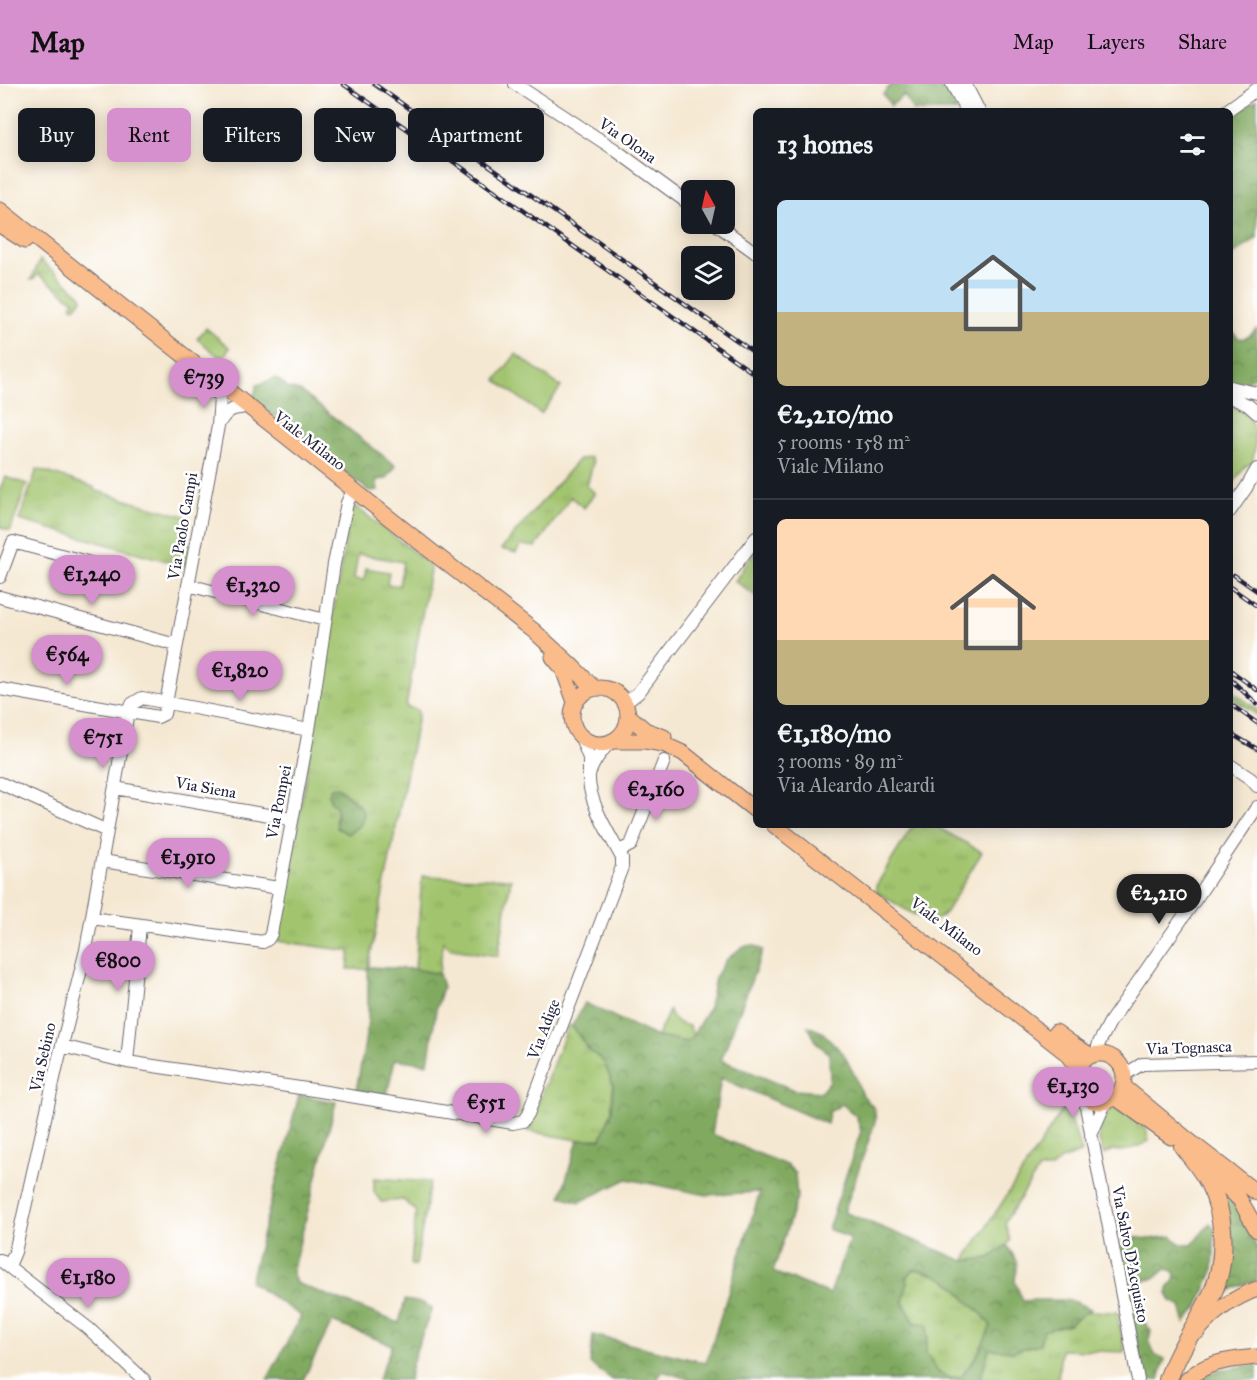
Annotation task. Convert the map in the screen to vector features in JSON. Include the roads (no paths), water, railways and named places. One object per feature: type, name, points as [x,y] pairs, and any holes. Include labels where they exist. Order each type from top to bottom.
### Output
[{"type":"highway","points":[[1168,1380],[1176,1358],[1214,1290],[1222,1248],[1221,1218],[1210,1185],[1185,1143]]},
{"type":"main road","name":"Viale Milano","points":[[0,210],[534,631],[594,688]]},
{"type":"main road","name":"Viale Milano","points":[[0,225],[22,238],[65,270],[468,587],[553,657],[563,669],[575,702]]},
{"type":"main road","points":[[625,705],[624,731],[612,741],[604,744],[595,743],[580,735],[575,728],[572,711],[580,696],[594,688],[613,691],[625,705],[645,730],[672,740],[693,752],[753,802]]},
{"type":"main road","points":[[612,741],[645,741],[663,744],[683,753],[753,809]]},
{"type":"main road","name":"Viale Milano","points":[[778,828],[1065,1052],[1078,1068]]},
{"type":"main road","name":"Viale Milano","points":[[787,828],[1071,1043],[1093,1055]]},
{"type":"main road","points":[[1093,1055],[1111,1056],[1122,1067],[1117,1090],[1098,1102],[1090,1100],[1079,1090],[1076,1075],[1078,1068],[1086,1058],[1093,1055]]},
{"type":"main road","points":[[1117,1090],[1185,1143],[1257,1193]]},
{"type":"main road","points":[[1185,1143],[1239,1199],[1257,1230]]},
{"type":"main road","points":[[1174,1380],[1178,1366],[1189,1345],[1207,1320],[1233,1300],[1257,1289]]},
{"type":"main road","points":[[1187,1380],[1200,1369],[1214,1363],[1257,1357]]},
{"type":"street","name":"Via Olona","points":[[515,84],[614,149],[681,198]]},
{"type":"street","points":[[952,84],[965,108]]},
{"type":"street","points":[[965,84],[978,108]]},
{"type":"street","points":[[1230,108],[1257,89]]},
{"type":"street","points":[[730,234],[753,251]]},
{"type":"street","name":"Via Paolo Campi","points":[[167,704],[218,426],[220,398],[214,387]]},
{"type":"street","points":[[1233,388],[1257,393]]},
{"type":"street","points":[[1233,399],[1248,405],[1257,413]]},
{"type":"street","points":[[218,426],[229,411],[241,408]]},
{"type":"street","points":[[1233,507],[1257,469]]},
{"type":"street","name":"Via Pompei","points":[[92,918],[263,942],[268,939],[271,934],[309,730],[335,559],[347,503],[351,495]]},
{"type":"street","points":[[0,577],[13,542],[94,564]]},
{"type":"street","points":[[625,705],[638,693],[753,542]]},
{"type":"street","points":[[188,585],[325,620]]},
{"type":"street","points":[[0,597],[176,645]]},
{"type":"street","points":[[0,688],[128,712],[132,704],[142,698],[309,730]]},
{"type":"street","name":"Via Sebino","points":[[5,1263],[15,1252],[86,950],[128,712]]},
{"type":"street","name":"Via Adige","points":[[62,1046],[127,1062],[513,1123],[523,1121],[528,1114],[620,876],[623,862],[591,797],[588,784],[589,759],[580,735]]},
{"type":"street","points":[[589,774],[598,756],[612,741]]},
{"type":"street","points":[[619,851],[631,845],[664,761]]},
{"type":"street","points":[[1233,767],[1257,786]]},
{"type":"street","points":[[0,783],[107,831]]},
{"type":"street","name":"Via Siena","points":[[115,788],[291,819]]},
{"type":"street","points":[[1093,1055],[1110,1022],[1257,807]]},
{"type":"street","points":[[102,861],[279,888]]},
{"type":"street","points":[[127,1062],[140,926]]},
{"type":"street","name":"Via Tognasca","points":[[1117,1090],[1142,1064],[1257,1061]]},
{"type":"street","points":[[1091,1135],[1117,1090]]},
{"type":"street","name":"Via Salvo D'Acquisto","points":[[1084,1096],[1138,1380]]},
{"type":"street","points":[[5,1263],[88,1328],[144,1380]]},
{"type":"railway","points":[[343,84],[753,373]]},
{"type":"railway","points":[[374,84],[753,352]]},
{"type":"railway","points":[[1234,575],[1257,591]]},
{"type":"railway","points":[[1233,589],[1257,606]]},
{"type":"railway","points":[[1233,672],[1257,690]]},
{"type":"railway","points":[[1233,682],[1257,704]]},
{"type":"railway","points":[[1233,706],[1257,723]]},
{"type":"railway","points":[[1233,735],[1257,749]]}]
